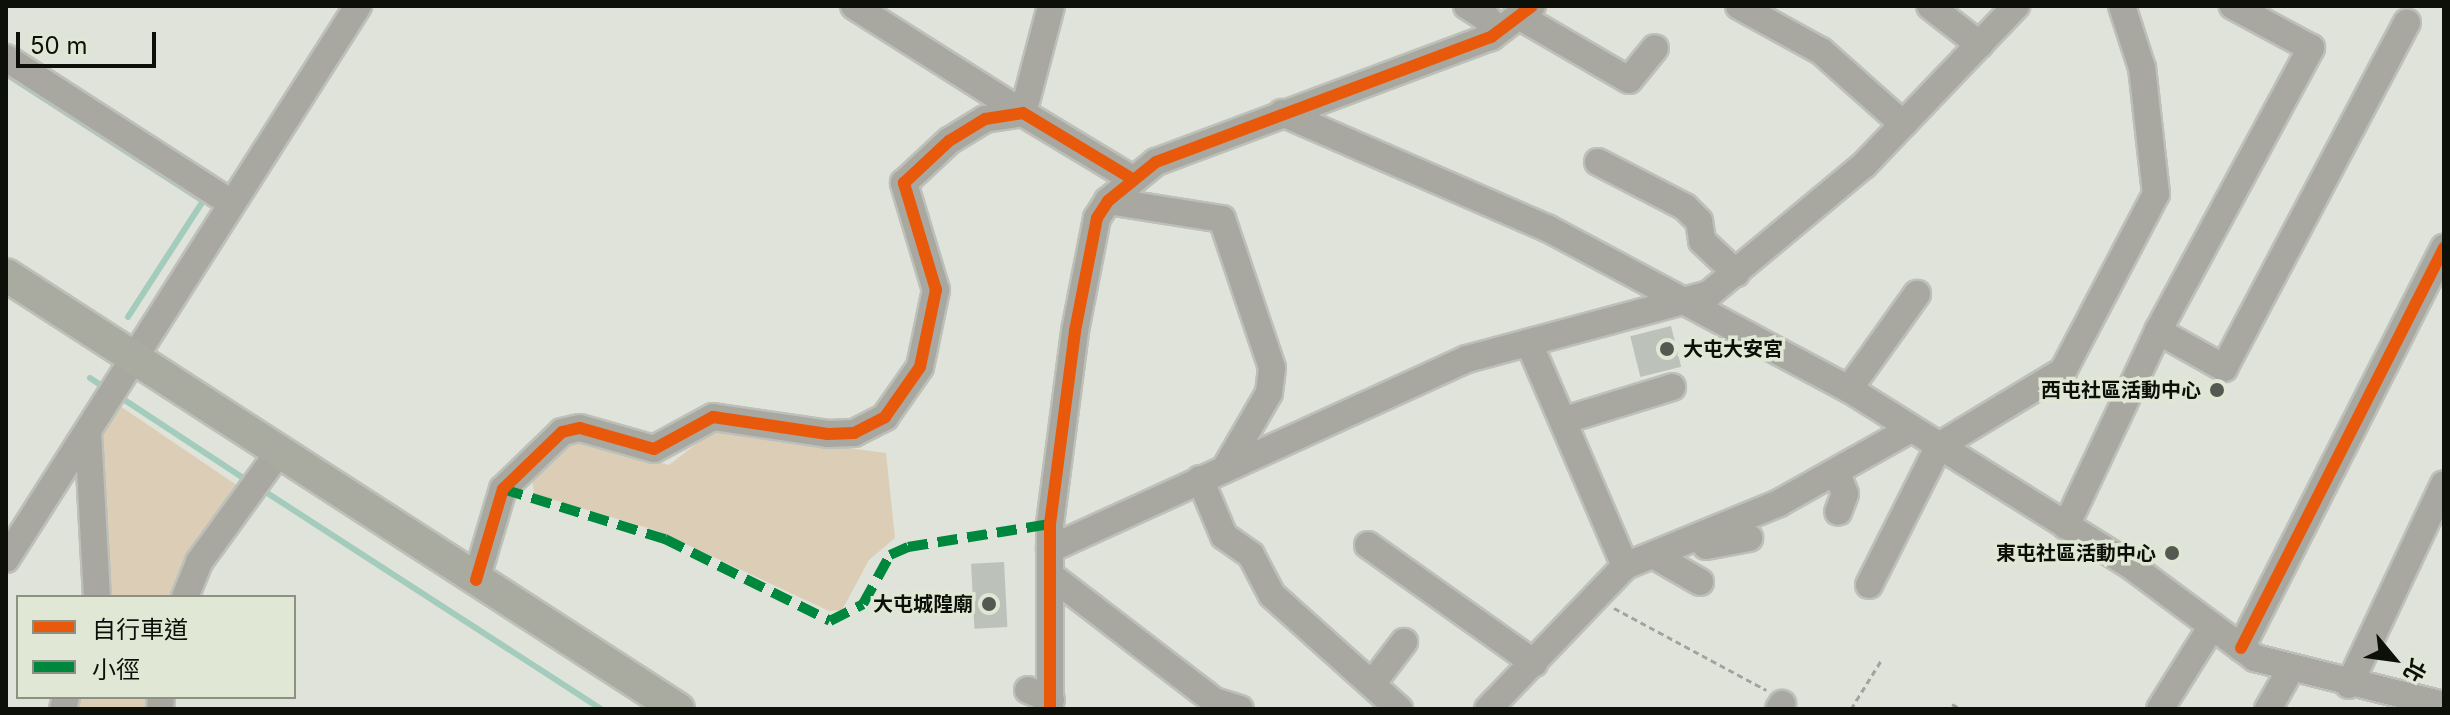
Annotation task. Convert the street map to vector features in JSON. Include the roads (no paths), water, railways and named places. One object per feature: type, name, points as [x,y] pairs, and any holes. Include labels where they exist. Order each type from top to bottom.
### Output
[{"type":"main road","points":[[6,275],[129,364],[272,461],[476,580],[678,709]]},
{"type":"street","points":[[6,559],[358,6]]},
{"type":"street","points":[[854,6],[1129,177]]},
{"type":"street","points":[[1023,113],[1051,6]]},
{"type":"street","points":[[1467,6],[1488,19],[1491,37]]},
{"type":"street","points":[[1739,6],[1821,51],[1903,124]]},
{"type":"street","points":[[1930,6],[1980,45]]},
{"type":"street","points":[[1050,562],[1200,479],[1467,359],[1709,294],[1903,124],[2016,6]]},
{"type":"street","points":[[1869,585],[1939,446],[2063,371],[2156,194],[2142,68],[2122,6]]},
{"type":"street","points":[[2066,526],[2158,331],[2311,48],[2233,6]]},
{"type":"street","points":[[1043,700],[1050,562],[1075,331],[1097,218],[1129,177],[1282,113],[1491,37],[1528,13],[1629,80],[1655,48]]},
{"type":"street","points":[[2158,331],[2224,368],[2407,23]]},
{"type":"street","points":[[6,58],[231,203]]},
{"type":"street","points":[[476,580],[503,489],[562,432],[580,428],[654,449],[713,417],[828,434],[854,433],[885,417],[920,367],[936,290],[904,183],[949,141],[985,119],[1023,113]]},
{"type":"street","points":[[1282,113],[1547,228],[1849,389],[2066,526],[2241,648],[2291,669],[2349,685],[2443,703]]},
{"type":"street","points":[[1598,162],[1685,207],[1699,221],[1702,241],[1736,273]]},
{"type":"street","points":[[1108,201],[1222,219],[1272,368],[1269,393],[1225,469]]},
{"type":"street","points":[[2241,648],[2444,248]]},
{"type":"street","points":[[1849,389],[1917,294]]},
{"type":"street","points":[[1529,343],[1565,420],[1625,566]]},
{"type":"street","points":[[1565,420],[1672,387]]},
{"type":"street","points":[[1488,709],[1625,566],[1697,539],[1837,473],[1911,429]]},
{"type":"street","points":[[88,432],[97,595]]},
{"type":"street","points":[[186,595],[199,562],[272,461]]},
{"type":"street","points":[[1837,473],[1845,494],[1838,512]]},
{"type":"street","points":[[1200,479],[1224,536],[1251,555],[1272,595],[1399,709]]},
{"type":"street","points":[[2349,685],[2444,484]]},
{"type":"street","points":[[1697,539],[1712,550],[1749,538]]},
{"type":"street","points":[[1368,545],[1534,663]]},
{"type":"street","points":[[1655,556],[1700,582]]},
{"type":"street","points":[[1050,562],[1214,701],[1240,709]]},
{"type":"street","points":[[2160,709],[2212,626]]},
{"type":"street","points":[[1372,684],[1404,642]]},
{"type":"street","points":[[2268,709],[2291,669]]},
{"type":"waterway","points":[[6,74],[203,201],[128,317]]},
{"type":"waterway","points":[[90,378],[107,389]]},
{"type":"waterway","points":[[117,395],[248,481]]},
{"type":"waterway","points":[[261,489],[601,709]]},
{"type":"place","name":"大屯大安宮","points":[[1667,349]]},
{"type":"place","name":"西屯社區活動中心","points":[[2217,390]]},
{"type":"place","name":"東屯社區活動中心","points":[[2172,553]]},
{"type":"place","name":"大屯城隍廟","points":[[989,604]]}]
